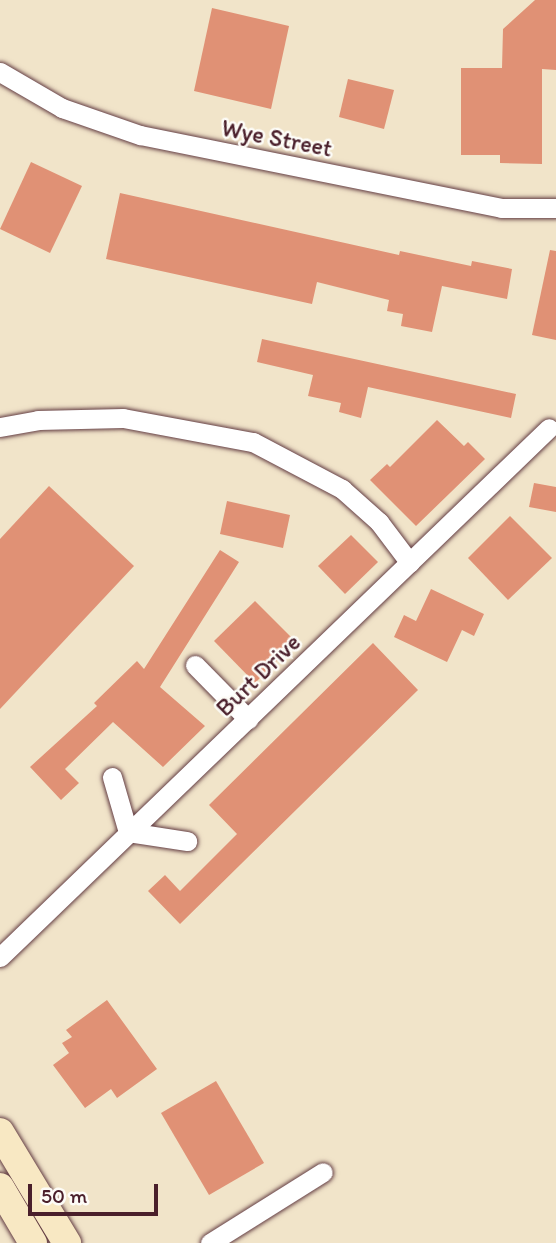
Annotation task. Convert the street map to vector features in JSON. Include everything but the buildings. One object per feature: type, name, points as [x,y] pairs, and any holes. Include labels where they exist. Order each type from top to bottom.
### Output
[{"type":"main road","points":[[0,1132],[67,1243]]},
{"type":"main road","points":[[0,1187],[33,1243]]},
{"type":"street","name":"Wye Street","points":[[0,72],[62,108],[140,135],[501,208],[556,208]]},
{"type":"street","points":[[0,428],[38,420],[123,418],[253,442],[342,489],[379,522],[410,564]]},
{"type":"street","name":"Burt Drive","points":[[0,957],[549,428]]},
{"type":"street","points":[[195,665],[248,719]]},
{"type":"street","points":[[112,777],[128,832],[187,841]]},
{"type":"street","points":[[210,1243],[323,1172]]}]
